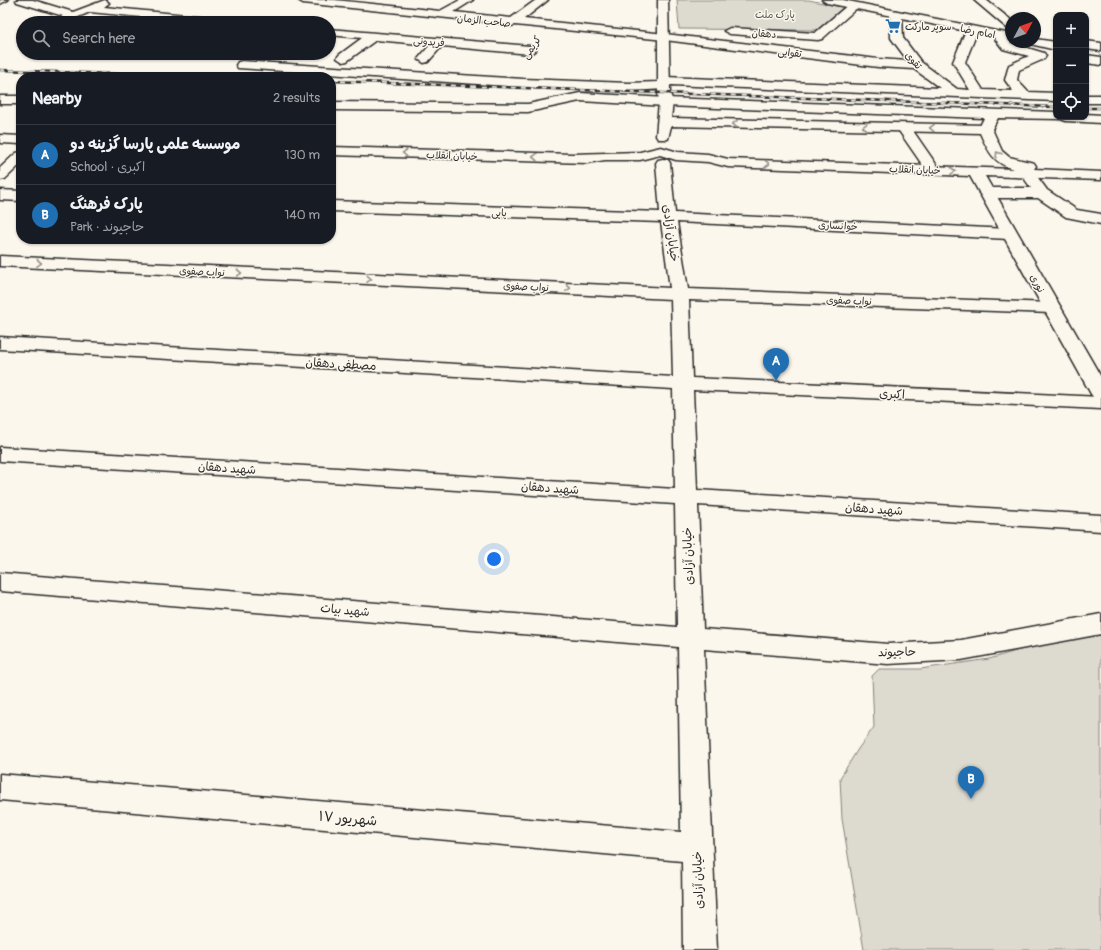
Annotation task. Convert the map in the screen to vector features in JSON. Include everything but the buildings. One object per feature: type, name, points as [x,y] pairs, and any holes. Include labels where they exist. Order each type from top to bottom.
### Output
[{"type":"street","points":[[21,0],[67,16]]},
{"type":"street","points":[[80,16],[90,9],[112,0]]},
{"type":"street","name":"صاحب الزمان","points":[[303,0],[546,26],[664,32]]},
{"type":"street","points":[[336,24],[385,0]]},
{"type":"street","points":[[440,15],[468,0]]},
{"type":"street","points":[[511,22],[543,0]]},
{"type":"street","name":"خیابان آزادی","points":[[663,0],[666,102],[662,157],[668,217],[680,294],[700,950]]},
{"type":"street","name":"امام رضا","points":[[827,0],[852,3],[1005,31]]},
{"type":"street","points":[[979,0],[1005,21]]},
{"type":"street","name":"امام رضا","points":[[852,3],[896,14],[1005,37]]},
{"type":"street","name":"دهقان","points":[[718,30],[818,37],[852,3]]},
{"type":"street","points":[[90,9],[164,16]]},
{"type":"street","name":"تقوی","points":[[896,14],[897,38],[917,65],[954,93]]},
{"type":"street","name":"کریمی","points":[[521,62],[546,26]]},
{"type":"street","points":[[664,32],[687,28]]},
{"type":"street","points":[[972,30],[959,62],[979,94]]},
{"type":"street","name":"تقوایی","points":[[664,32],[878,63],[917,65]]},
{"type":"street","name":"فریدونی","points":[[336,33],[530,50]]},
{"type":"street","points":[[998,35],[1007,46],[1040,56],[1053,56]]},
{"type":"street","points":[[343,58],[373,36]]},
{"type":"street","points":[[1041,37],[1053,39]]},
{"type":"street","points":[[424,59],[439,42]]},
{"type":"street","points":[[1041,43],[1053,45]]},
{"type":"street","points":[[1089,45],[1101,47]]},
{"type":"street","points":[[1089,52],[1101,54]]},
{"type":"street","points":[[1024,96],[1011,80],[1014,68],[1040,56]]},
{"type":"street","points":[[1089,59],[1101,61]]},
{"type":"street","points":[[242,66],[523,83],[629,87],[665,83],[1053,97]]},
{"type":"street","points":[[1000,95],[1011,114]]},
{"type":"street","points":[[336,106],[528,108],[569,98],[580,97],[666,102],[1053,116]]},
{"type":"street","points":[[1089,98],[1101,99]]},
{"type":"street","points":[[0,100],[16,100]]},
{"type":"street","points":[[985,129],[993,114]]},
{"type":"street","points":[[1089,118],[1101,119]]},
{"type":"street","points":[[665,122],[985,129]]},
{"type":"street","points":[[904,128],[933,170]]},
{"type":"street","points":[[985,129],[1002,160],[1025,170],[1042,193],[1072,214],[1101,219]]},
{"type":"street","points":[[0,140],[16,140]]},
{"type":"street","name":"خیابان انقلاب","points":[[336,151],[574,158],[662,157],[714,165],[728,163],[975,172],[1101,169]]},
{"type":"street","points":[[0,176],[16,161]]},
{"type":"street","name":"خیابان انقلاب","points":[[1025,170],[1101,176]]},
{"type":"street","name":"نوری","points":[[975,172],[1101,394]]},
{"type":"street","points":[[987,193],[1042,193]]},
{"type":"street","points":[[0,195],[16,196]]},
{"type":"street","name":"پاپی","points":[[336,206],[668,217]]},
{"type":"street","name":"خوانساری","points":[[668,217],[1009,234]]},
{"type":"street","name":"نواب صفوی","points":[[0,262],[680,294],[1051,308]]},
{"type":"street","name":"مصطفی دهقان","points":[[0,343],[683,384]]},
{"type":"street","name":"اکبری","points":[[683,384],[1101,404]]},
{"type":"street","name":"شهید دهقان","points":[[0,454],[1101,523]]},
{"type":"street","name":"شهید بیات","points":[[0,582],[690,638]]},
{"type":"street","name":"حاجیوند","points":[[690,638],[888,654],[961,650],[1101,624]]},
{"type":"street","name":"۱۷ شهریور","points":[[0,787],[697,848]]},
{"type":"green space","name":"پارک ملت","points":[[677,0],[809,0],[845,8],[817,30],[679,29]]},
{"type":"green space","points":[[1101,631],[1101,950],[864,950],[842,819],[840,778],[874,727],[872,676],[879,669],[920,669],[989,659],[1050,641]]},
{"type":"railway","points":[[0,70],[58,72]]},
{"type":"railway","points":[[336,81],[1053,107]]},
{"type":"railway","points":[[1089,108],[1101,108]]},
{"type":"place","name":"سوپر مارکت","points":[[893,26]]},
{"type":"place","name":"موسسه علمی پارسا گزینه دو","points":[[776,381]]},
{"type":"place","name":"پارک فرهنگ","points":[[971,799]]}]
